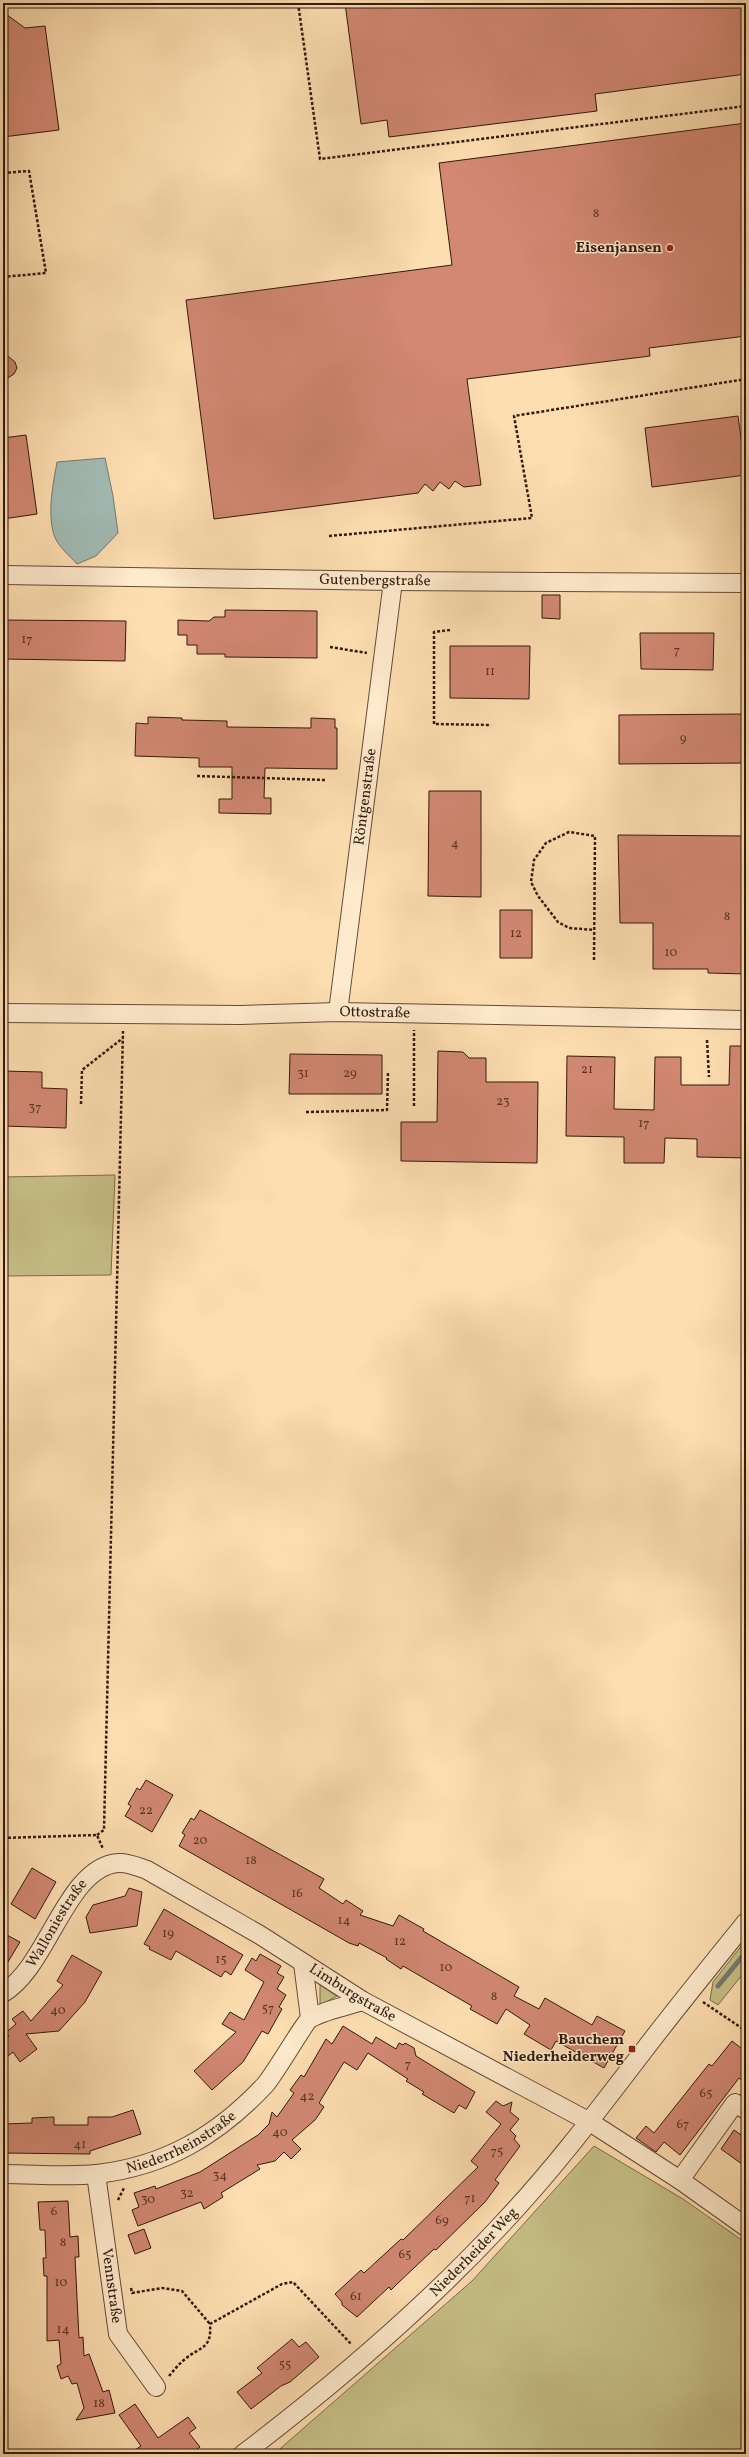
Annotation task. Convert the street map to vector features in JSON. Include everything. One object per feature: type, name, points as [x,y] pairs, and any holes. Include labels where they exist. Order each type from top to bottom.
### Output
[{"type":"street","name":"Gutenbergstraße","points":[[3,575],[393,581],[746,583]]},
{"type":"street","name":"Röntgenstraße","points":[[338,1012],[393,581]]},
{"type":"street","name":"Ottostraße","points":[[3,1013],[124,1015],[338,1012],[746,1020]]},
{"type":"street","name":"Limburgstraße","points":[[114,1864],[129,1864],[147,1870],[260,1935],[363,2001],[590,2122],[680,2180],[746,2227]]},
{"type":"street","name":"Walloniestraße","points":[[3,1993],[14,1986],[26,1972],[83,1880],[102,1866],[114,1864]]},
{"type":"street","name":"Niederheider Weg","points":[[243,2454],[319,2396],[364,2358],[426,2302],[503,2223],[590,2122],[746,1922]]},
{"type":"street","points":[[303,1963],[310,2018],[363,2001]]},
{"type":"street","name":"Niederrheinstraße","points":[[3,2174],[96,2174],[124,2170],[172,2154],[206,2136],[232,2118],[266,2084],[282,2063],[310,2018]]},
{"type":"street","points":[[680,2180],[735,2103],[746,2110]]},
{"type":"street","name":"Vennstraße","points":[[96,2174],[118,2334],[156,2387]]},
{"type":"path","points":[[298,3],[320,159],[746,106]]},
{"type":"path","points":[[3,173],[29,171],[46,273],[3,277]]},
{"type":"path","points":[[329,536],[532,518],[514,416],[746,379]]},
{"type":"path","points":[[450,630],[434,632],[434,724],[491,725]]},
{"type":"path","points":[[330,647],[384,656]]},
{"type":"path","points":[[197,776],[325,780]]},
{"type":"path","points":[[594,930],[569,928],[558,922],[538,896],[531,882],[534,860],[546,843],[569,832],[595,836],[594,960]]},
{"type":"path","points":[[414,1014],[414,1106]]},
{"type":"path","points":[[3,1838],[97,1835],[104,1830],[124,1015]]},
{"type":"path","points":[[81,1104],[82,1070],[123,1038]]},
{"type":"path","points":[[707,1040],[709,1077]]},
{"type":"path","points":[[306,1112],[387,1110],[388,1072]]},
{"type":"path","points":[[97,1835],[114,1864]]},
{"type":"path","points":[[690,1993],[746,2031]]},
{"type":"path","points":[[119,2208],[118,2201],[126,2183],[124,2170]]},
{"type":"path","points":[[210,2324],[282,2284],[293,2282],[364,2358]]},
{"type":"path","points":[[111,2287],[130,2283],[132,2293],[162,2288],[182,2291],[210,2324],[211,2336],[207,2345],[184,2360],[156,2387]]},
{"type":"shaded area","points":[[115,1175],[111,1275],[3,1276],[3,1177]]},
{"type":"shaded area","points":[[746,1940],[746,1970],[718,2005],[710,2000],[713,1982]]},
{"type":"shaded area","points":[[320,1985],[337,1996],[320,2005]]},
{"type":"shaded area","points":[[594,2146],[683,2199],[746,2243],[746,2454],[274,2454],[472,2281]]},
{"type":"water","points":[[105,458],[113,496],[118,533],[96,556],[77,564],[58,543],[52,526],[51,498],[57,462]]},
{"type":"building","points":[[345,3],[746,3],[746,74],[595,94],[597,111],[389,137],[387,120],[361,124]]},
{"type":"building","points":[[3,12],[25,28],[45,26],[59,130],[3,137]]},
{"type":"building","points":[[746,123],[746,336],[649,348],[650,356],[467,379],[481,485],[464,487],[455,481],[449,489],[440,482],[433,491],[425,484],[418,493],[214,519],[186,300],[452,265],[439,163]]},
{"type":"building","points":[[3,352],[15,362],[17,368],[14,374],[3,381]]},
{"type":"building","points":[[738,416],[746,475],[652,487],[645,428]]},
{"type":"building","points":[[26,435],[37,514],[3,519],[3,438]]},
{"type":"building","points":[[542,595],[560,595],[560,619],[542,618]]},
{"type":"building","points":[[225,610],[317,611],[317,658],[225,657],[225,654],[197,654],[197,645],[187,645],[187,635],[178,635],[178,620],[209,621],[214,617],[225,617]]},
{"type":"building","points":[[3,620],[126,621],[125,661],[3,659]]},
{"type":"building","points":[[640,633],[714,633],[713,670],[641,669]]},
{"type":"building","points":[[450,646],[530,646],[529,699],[450,698]]},
{"type":"building","points":[[746,714],[746,763],[619,764],[619,715]]},
{"type":"building","points":[[148,717],[182,718],[182,720],[227,721],[227,727],[311,728],[311,718],[335,719],[335,728],[337,728],[337,769],[265,768],[264,798],[271,798],[271,814],[219,813],[219,799],[232,799],[232,767],[199,767],[199,758],[135,756],[136,723],[148,724]]},
{"type":"building","points":[[429,791],[481,791],[481,897],[428,896]]},
{"type":"building","points":[[618,835],[746,836],[746,974],[708,973],[708,969],[653,969],[653,923],[620,923]]},
{"type":"building","points":[[500,910],[532,910],[532,958],[500,958]]},
{"type":"building","points":[[730,1046],[746,1046],[746,1158],[697,1157],[697,1139],[665,1138],[664,1163],[624,1163],[624,1137],[566,1136],[567,1056],[615,1057],[614,1109],[654,1110],[655,1057],[681,1057],[681,1085],[729,1085]]},
{"type":"building","points":[[438,1051],[463,1052],[469,1058],[486,1058],[486,1082],[538,1082],[537,1163],[401,1161],[401,1122],[437,1122]]},
{"type":"building","points":[[290,1054],[382,1055],[382,1094],[289,1094]]},
{"type":"building","points":[[3,1071],[42,1072],[42,1088],[67,1089],[66,1128],[3,1126]]},
{"type":"building","points":[[146,1780],[173,1795],[152,1832],[125,1816],[131,1806],[128,1804],[137,1788],[140,1790]]},
{"type":"building","points":[[200,1810],[324,1879],[319,1888],[343,1904],[346,1900],[363,1911],[360,1915],[393,1926],[399,1915],[424,1929],[423,1931],[519,1987],[514,1996],[539,2009],[545,1998],[592,2025],[597,2016],[625,2031],[604,2068],[556,2041],[551,2050],[524,2034],[530,2025],[506,2009],[497,2024],[470,2009],[472,2006],[403,1966],[401,1969],[386,1959],[387,1958],[359,1943],[358,1946],[349,1943],[179,1846],[185,1835],[182,1833],[191,1818],[194,1820]]},
{"type":"building","points":[[32,1868],[56,1882],[35,1919],[11,1904]]},
{"type":"building","points":[[129,1888],[142,1892],[137,1926],[90,1933],[86,1917],[93,1905],[125,1896]]},
{"type":"building","points":[[164,1909],[243,1955],[231,1975],[225,1971],[221,1977],[176,1951],[171,1960],[149,1949],[150,1947],[144,1944]]},
{"type":"building","points":[[3,1933],[20,1942],[3,1970]]},
{"type":"building","points":[[260,1954],[281,1966],[277,1973],[284,1977],[277,1989],[286,1995],[279,2007],[282,2009],[268,2034],[262,2031],[243,2062],[212,2090],[194,2071],[236,2032],[222,2024],[230,2012],[244,2020],[264,1982],[245,1970],[252,1958],[256,1961]]},
{"type":"building","points":[[72,1955],[102,1972],[85,2002],[59,2031],[26,2034],[37,2049],[20,2062],[13,2052],[3,2060],[3,2040],[9,2036],[3,2035],[16,2024],[12,2019],[23,2011],[31,2021],[63,1985],[57,1981]]},
{"type":"building","points":[[343,2026],[372,2044],[376,2037],[396,2049],[399,2043],[403,2045],[405,2043],[414,2048],[416,2056],[475,2092],[466,2109],[459,2105],[454,2113],[422,2094],[424,2092],[406,2081],[408,2079],[368,2053],[357,2070],[344,2062],[319,2103],[324,2107],[315,2120],[292,2140],[301,2149],[291,2159],[284,2152],[275,2161],[257,2165],[260,2169],[221,2193],[223,2197],[204,2209],[201,2202],[138,2226],[132,2210],[139,2207],[134,2193],[155,2186],[156,2189],[200,2172],[258,2135],[269,2124],[272,2112],[277,2117],[294,2093],[290,2090],[301,2075],[304,2077],[326,2039],[332,2044]]},
{"type":"building","points":[[732,2041],[746,2052],[746,2084],[739,2078],[680,2155],[664,2142],[656,2152],[636,2138],[646,2126],[654,2133],[709,2064],[712,2066]]},
{"type":"building","points":[[496,2101],[503,2106],[512,2102],[510,2112],[519,2119],[510,2130],[516,2136],[514,2139],[520,2146],[495,2180],[499,2183],[485,2202],[436,2250],[434,2249],[391,2290],[389,2287],[357,2317],[342,2305],[342,2302],[335,2294],[361,2270],[364,2273],[401,2239],[403,2240],[478,2167],[471,2161],[501,2124],[486,2112]]},
{"type":"building","points":[[133,2110],[141,2134],[90,2151],[90,2154],[3,2153],[3,2124],[32,2123],[32,2118],[54,2117],[54,2125],[88,2125],[88,2117],[112,2117]]},
{"type":"building","points":[[734,2130],[744,2137],[746,2134],[746,2167],[721,2149]]},
{"type":"building","points":[[68,2201],[70,2237],[78,2236],[79,2257],[75,2257],[79,2338],[83,2337],[84,2356],[89,2354],[103,2392],[109,2390],[115,2413],[76,2420],[84,2408],[77,2383],[72,2384],[68,2376],[61,2379],[57,2366],[61,2364],[59,2340],[47,2341],[47,2276],[44,2276],[43,2258],[46,2258],[45,2230],[40,2230],[38,2202]]},
{"type":"building","points":[[144,2229],[151,2248],[135,2254],[128,2235]]},
{"type":"building","points":[[292,2339],[299,2347],[306,2342],[319,2357],[290,2382],[281,2386],[251,2409],[237,2392],[262,2373],[257,2368]]},
{"type":"building","points":[[135,2404],[158,2438],[188,2417],[196,2428],[189,2433],[200,2447],[191,2454],[129,2454],[141,2446],[119,2415]]},
{"type":"waterway","points":[[718,1986],[746,1952]]},
{"type":"place","name":"Eisenjansen","points":[[670,248]]},
{"type":"place","name":"Bauchem Niederheiderweg","points":[[632,2049]]}]
